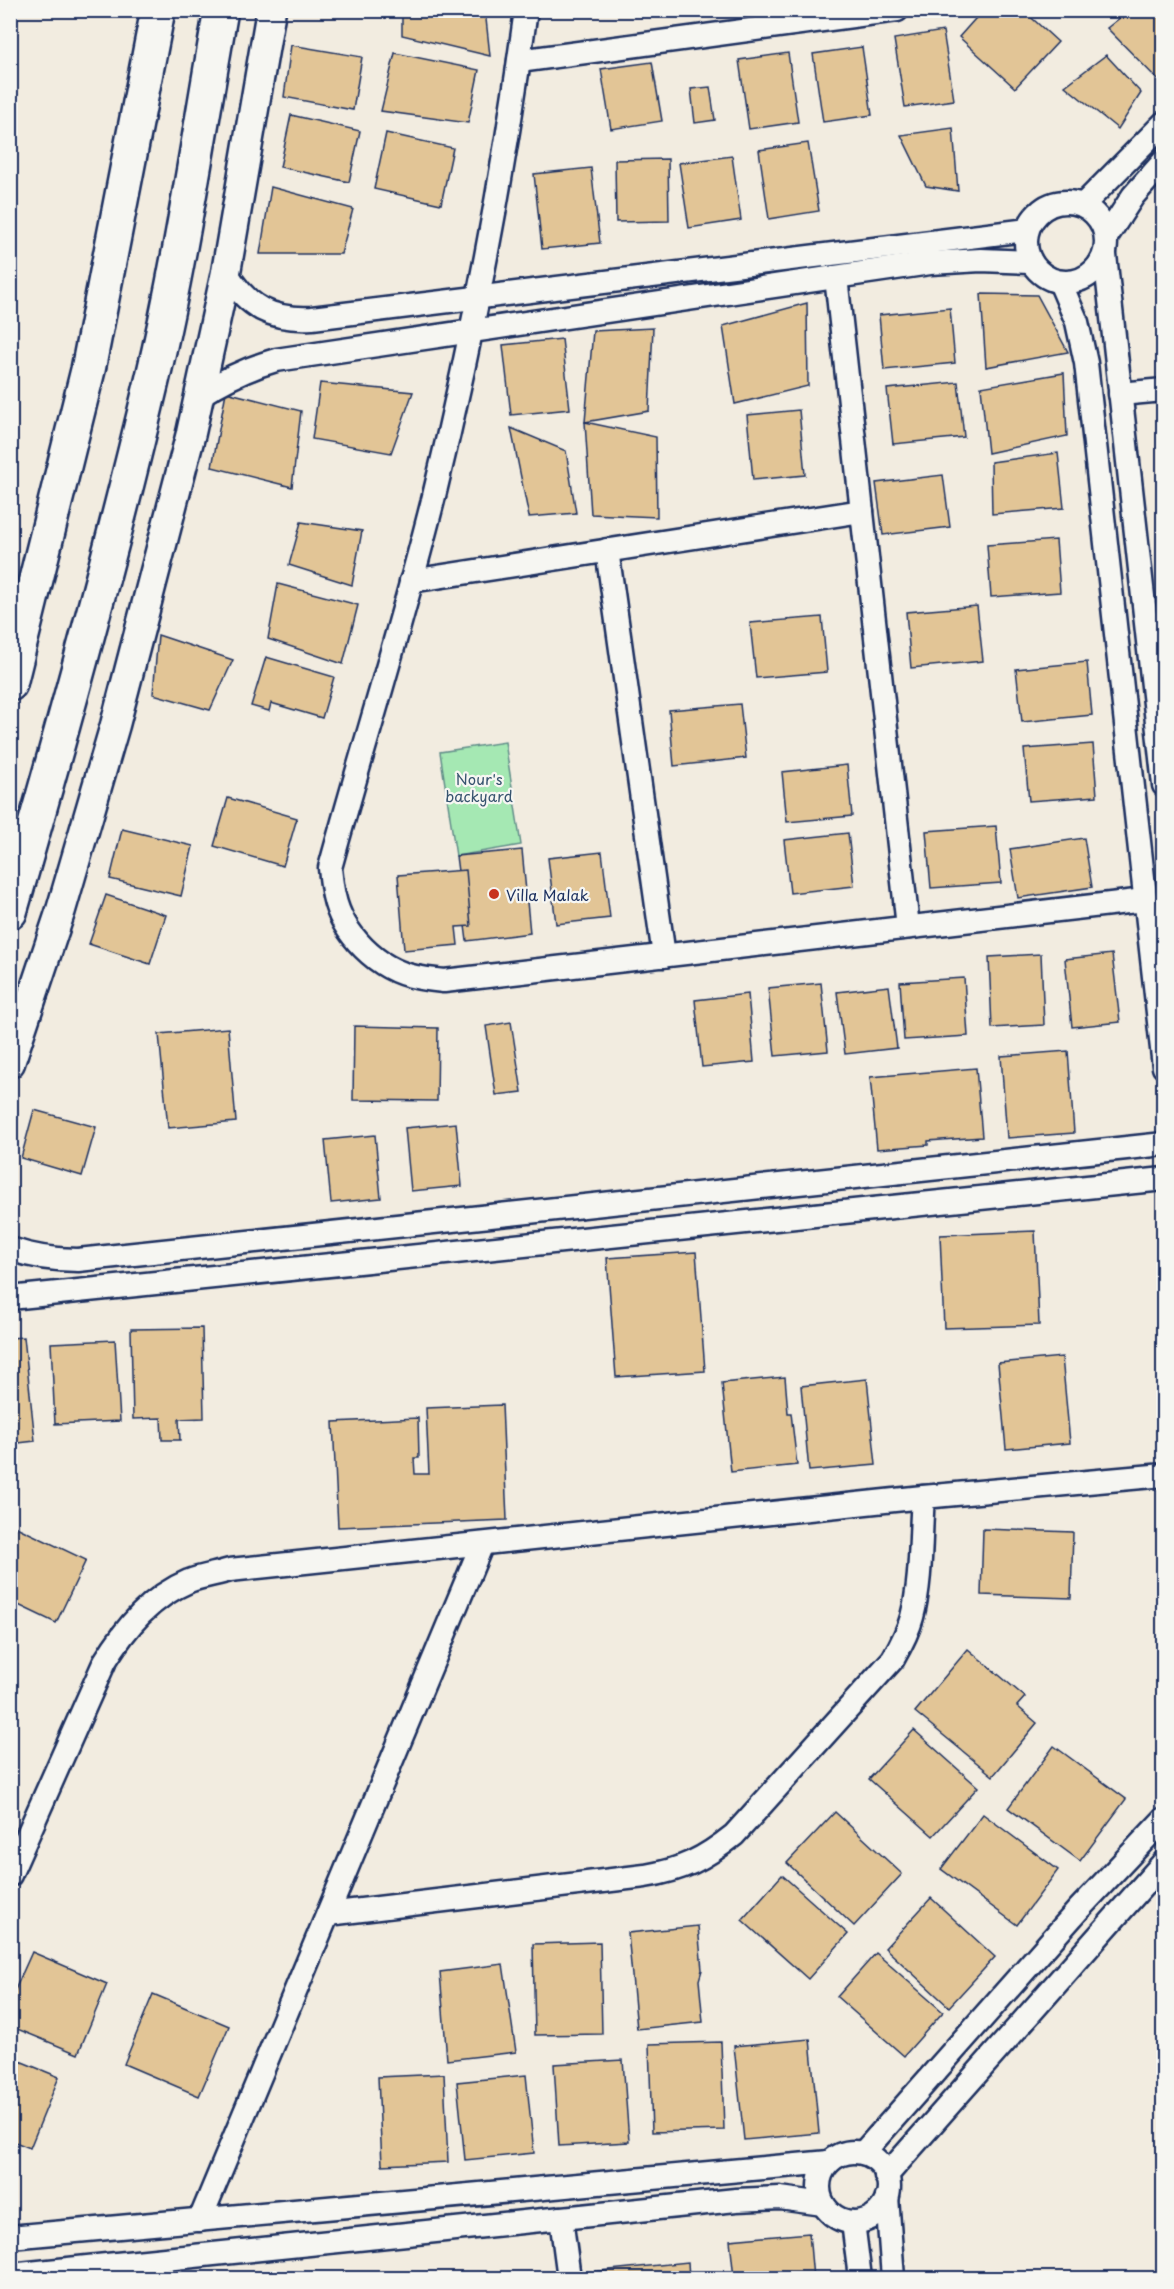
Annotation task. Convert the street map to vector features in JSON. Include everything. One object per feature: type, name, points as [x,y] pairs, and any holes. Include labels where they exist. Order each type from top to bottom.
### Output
[{"type":"main road","points":[[10,684],[86,381],[158,10]]},
{"type":"main road","points":[[10,912],[68,711],[152,381],[177,261],[221,10]]},
{"type":"street","points":[[10,1063],[61,910],[115,725],[200,395],[226,272],[271,10]]},
{"type":"street","points":[[526,10],[496,208],[472,332],[411,581],[330,868],[334,897],[345,925],[363,948],[387,966],[414,977],[444,981],[1145,900]]},
{"type":"street","points":[[519,61],[779,19],[897,10]]},
{"type":"street","points":[[1083,205],[1164,123]]},
{"type":"street","points":[[1164,161],[1133,196],[1106,245],[1100,265],[1083,279],[1060,282],[1048,279],[1030,262],[1025,241],[1027,230],[1037,213],[1054,203],[1074,202],[1083,205],[1102,223],[1106,245],[1120,394],[1164,785]]},
{"type":"street","points":[[226,272],[237,290],[252,304],[271,315],[291,319],[1027,230]]},
{"type":"street","points":[[200,395],[249,368],[276,360],[956,261],[1030,262]]},
{"type":"street","points":[[836,277],[908,927]]},
{"type":"street","points":[[1060,282],[1077,322],[1086,363],[1164,1067]]},
{"type":"street","points":[[1120,394],[1164,390]]},
{"type":"street","points":[[411,581],[862,511]]},
{"type":"street","points":[[607,550],[664,956]]},
{"type":"street","points":[[10,1249],[33,1257],[78,1260],[1164,1144]]},
{"type":"street","points":[[831,1179],[834,1213]]},
{"type":"street","points":[[10,1298],[1164,1179]]},
{"type":"street","points":[[10,1875],[105,1661],[120,1635],[163,1595],[189,1581],[230,1570],[923,1497],[1164,1475]]},
{"type":"street","points":[[328,1914],[645,1876],[669,1872],[693,1864],[714,1851],[734,1835],[893,1659],[912,1617],[916,1594],[923,1497]]},
{"type":"street","points":[[200,2220],[482,1544]]},
{"type":"street","points":[[863,2154],[1079,1909],[1164,1819]]},
{"type":"street","points":[[829,2162],[824,2169],[819,2186],[823,2204],[836,2217],[853,2222],[871,2218],[884,2205],[887,2186],[1164,1862]]},
{"type":"street","points":[[1079,1909],[1102,1932]]},
{"type":"street","points":[[10,2237],[829,2162],[845,2153],[863,2154],[879,2163],[887,2186],[893,2278]]},
{"type":"street","points":[[10,2275],[757,2198],[801,2200],[823,2204]]},
{"type":"street","points":[[561,2218],[569,2278]]},
{"type":"street","points":[[853,2222],[860,2278]]},
{"type":"green space","name":"Nour's backyard","points":[[505,742],[521,845],[456,856],[440,752]]},
{"type":"building","points":[[402,10],[485,10],[490,56],[402,35]]},
{"type":"building","points":[[983,10],[1023,10],[1058,42],[1015,88],[959,37]]},
{"type":"building","points":[[1130,10],[1155,10],[1164,19],[1164,86],[1107,28]]},
{"type":"building","points":[[943,31],[954,100],[905,107],[894,39]]},
{"type":"building","points":[[291,45],[362,57],[353,110],[284,97]]},
{"type":"building","points":[[862,47],[872,115],[823,122],[813,54]]},
{"type":"building","points":[[395,53],[479,70],[468,123],[381,111]]},
{"type":"building","points":[[788,53],[798,122],[749,129],[739,60]]},
{"type":"building","points":[[1106,55],[1141,93],[1118,129],[1065,86]]},
{"type":"building","points":[[652,62],[662,121],[611,129],[601,69]]},
{"type":"building","points":[[710,87],[715,120],[695,123],[691,89]]},
{"type":"building","points":[[291,115],[360,131],[349,182],[280,167]]},
{"type":"building","points":[[953,128],[958,191],[926,186],[901,135]]},
{"type":"building","points":[[386,133],[453,148],[441,204],[374,189]]},
{"type":"building","points":[[808,143],[819,211],[769,219],[759,150]]},
{"type":"building","points":[[732,156],[741,220],[689,228],[679,163]]},
{"type":"building","points":[[668,159],[669,221],[616,222],[615,160]]},
{"type":"building","points":[[591,168],[600,243],[542,249],[534,174]]},
{"type":"building","points":[[271,187],[353,209],[341,254],[260,254]]},
{"type":"building","points":[[981,294],[1037,295],[1068,352],[986,367]]},
{"type":"building","points":[[807,303],[808,386],[735,404],[723,326]]},
{"type":"building","points":[[950,308],[955,363],[884,370],[879,315]]},
{"type":"building","points":[[653,328],[649,411],[585,422],[593,331]]},
{"type":"building","points":[[562,339],[570,409],[511,415],[503,345]]},
{"type":"building","points":[[1064,373],[1067,436],[988,453],[981,387]]},
{"type":"building","points":[[958,382],[964,437],[893,444],[887,389]]},
{"type":"building","points":[[320,383],[413,392],[391,453],[312,439]]},
{"type":"building","points":[[226,392],[301,411],[292,487],[212,467]]},
{"type":"building","points":[[799,410],[805,475],[753,480],[747,415]]},
{"type":"building","points":[[585,422],[656,437],[657,517],[591,514]]},
{"type":"building","points":[[511,428],[566,451],[576,513],[529,517]]},
{"type":"building","points":[[1058,453],[1064,508],[992,514],[991,462]]},
{"type":"building","points":[[943,475],[950,527],[883,535],[876,483]]},
{"type":"building","points":[[301,522],[362,531],[352,585],[289,565]]},
{"type":"building","points":[[1056,540],[1060,592],[991,597],[987,545]]},
{"type":"building","points":[[278,584],[358,605],[343,664],[268,639]]},
{"type":"building","points":[[977,606],[983,661],[911,668],[906,612]]},
{"type":"building","points":[[822,617],[827,672],[756,678],[750,623]]},
{"type":"building","points":[[158,635],[233,660],[210,710],[153,694]]},
{"type":"building","points":[[266,657],[334,677],[322,718],[271,703],[269,711],[251,706]]},
{"type":"building","points":[[1087,662],[1092,715],[1022,722],[1016,669]]},
{"type":"building","points":[[740,704],[746,758],[674,766],[669,710]]},
{"type":"building","points":[[1093,744],[1097,796],[1029,801],[1024,749]]},
{"type":"building","points":[[847,765],[852,816],[787,822],[782,772]]},
{"type":"building","points":[[228,798],[297,818],[283,866],[214,846]]},
{"type":"building","points":[[996,826],[1001,883],[931,888],[926,831]]},
{"type":"building","points":[[122,829],[193,846],[181,896],[110,879]]},
{"type":"building","points":[[848,833],[854,886],[790,893],[784,840]]},
{"type":"building","points":[[1084,838],[1092,887],[1018,898],[1010,849]]},
{"type":"building","name":"Villa Malak","points":[[522,850],[530,933],[467,941],[456,856]]},
{"type":"building","points":[[602,852],[610,918],[556,924],[548,858]]},
{"type":"building","points":[[466,870],[471,926],[456,927],[458,945],[404,950],[398,875]]},
{"type":"building","points":[[106,895],[166,915],[150,964],[89,944]]},
{"type":"building","points":[[1041,954],[1044,1025],[992,1028],[989,957]]},
{"type":"building","points":[[1112,954],[1120,1022],[1072,1027],[1065,959]]},
{"type":"building","points":[[964,978],[968,1036],[904,1040],[900,982]]},
{"type":"building","points":[[821,983],[828,1051],[775,1056],[768,988]]},
{"type":"building","points":[[889,986],[897,1048],[845,1054],[837,992]]},
{"type":"building","points":[[748,994],[754,1062],[702,1067],[695,1000]]},
{"type":"building","points":[[511,1022],[522,1092],[496,1095],[486,1026]]},
{"type":"building","points":[[354,1026],[438,1028],[437,1101],[353,1100]]},
{"type":"building","points":[[228,1028],[236,1122],[168,1128],[159,1034]]},
{"type":"building","points":[[1068,1051],[1074,1133],[1007,1138],[1001,1056]]},
{"type":"building","points":[[976,1068],[982,1137],[928,1141],[928,1145],[877,1149],[870,1077]]},
{"type":"building","points":[[34,1110],[96,1127],[82,1176],[21,1158]]},
{"type":"building","points":[[456,1123],[462,1186],[411,1191],[405,1128]]},
{"type":"building","points":[[375,1135],[381,1198],[331,1203],[325,1140]]},
{"type":"building","points":[[1035,1231],[1039,1325],[944,1328],[940,1235]]},
{"type":"building","points":[[696,1252],[705,1371],[616,1377],[607,1258]]},
{"type":"building","points":[[202,1328],[204,1418],[179,1419],[180,1440],[162,1440],[161,1418],[133,1419],[131,1329]]},
{"type":"building","points":[[24,1337],[35,1441],[10,1444],[10,1338]]},
{"type":"building","points":[[115,1340],[120,1421],[55,1424],[51,1343]]},
{"type":"building","points":[[1062,1357],[1070,1443],[1006,1449],[998,1363]]},
{"type":"building","points":[[785,1377],[788,1413],[791,1413],[797,1465],[731,1472],[722,1383]]},
{"type":"building","points":[[867,1379],[876,1465],[809,1471],[801,1386]]},
{"type":"building","points":[[502,1405],[507,1520],[338,1527],[333,1422],[418,1418],[419,1458],[414,1458],[415,1474],[429,1474],[426,1408]]},
{"type":"building","points":[[10,1524],[86,1560],[56,1623],[10,1601]]},
{"type":"building","points":[[983,1529],[1073,1532],[1071,1598],[981,1595]]},
{"type":"building","points":[[968,1649],[1025,1697],[1017,1706],[1037,1723],[993,1776],[915,1712]]},
{"type":"building","points":[[914,1730],[978,1787],[933,1836],[869,1779]]},
{"type":"building","points":[[1054,1746],[1126,1799],[1080,1861],[1008,1808]]},
{"type":"building","points":[[835,1812],[902,1874],[854,1926],[787,1863]]},
{"type":"building","points":[[983,1814],[1058,1870],[1017,1925],[941,1869]]},
{"type":"building","points":[[782,1875],[848,1934],[808,1979],[742,1920]]},
{"type":"building","points":[[931,1898],[995,1957],[949,2007],[885,1948]]},
{"type":"building","points":[[698,1926],[702,1970],[699,1980],[703,2022],[637,2029],[628,1933]]},
{"type":"building","points":[[600,1942],[602,2034],[535,2035],[533,1944]]},
{"type":"building","points":[[32,1952],[107,1984],[78,2054],[10,2026],[10,2001]]},
{"type":"building","points":[[876,1953],[943,2012],[904,2056],[837,1997]]},
{"type":"building","points":[[503,1964],[516,2052],[447,2060],[440,1972]]},
{"type":"building","points":[[153,1994],[229,2026],[199,2096],[124,2064]]},
{"type":"building","points":[[810,2039],[819,2133],[744,2140],[734,2046]]},
{"type":"building","points":[[721,2042],[724,2130],[652,2132],[649,2044]]},
{"type":"building","points":[[10,2057],[59,2077],[30,2148],[10,2140]]},
{"type":"building","points":[[623,2060],[629,2142],[559,2146],[554,2064]]},
{"type":"building","points":[[444,2074],[448,2162],[382,2165],[378,2077]]},
{"type":"building","points":[[526,2075],[534,2153],[465,2160],[457,2082]]},
{"type":"building","points":[[809,2233],[813,2278],[734,2278],[730,2240]]},
{"type":"building","points":[[688,2262],[689,2278],[591,2278],[591,2272]]},
{"type":"place","name":"Villa Malak","points":[[494,894]]}]
